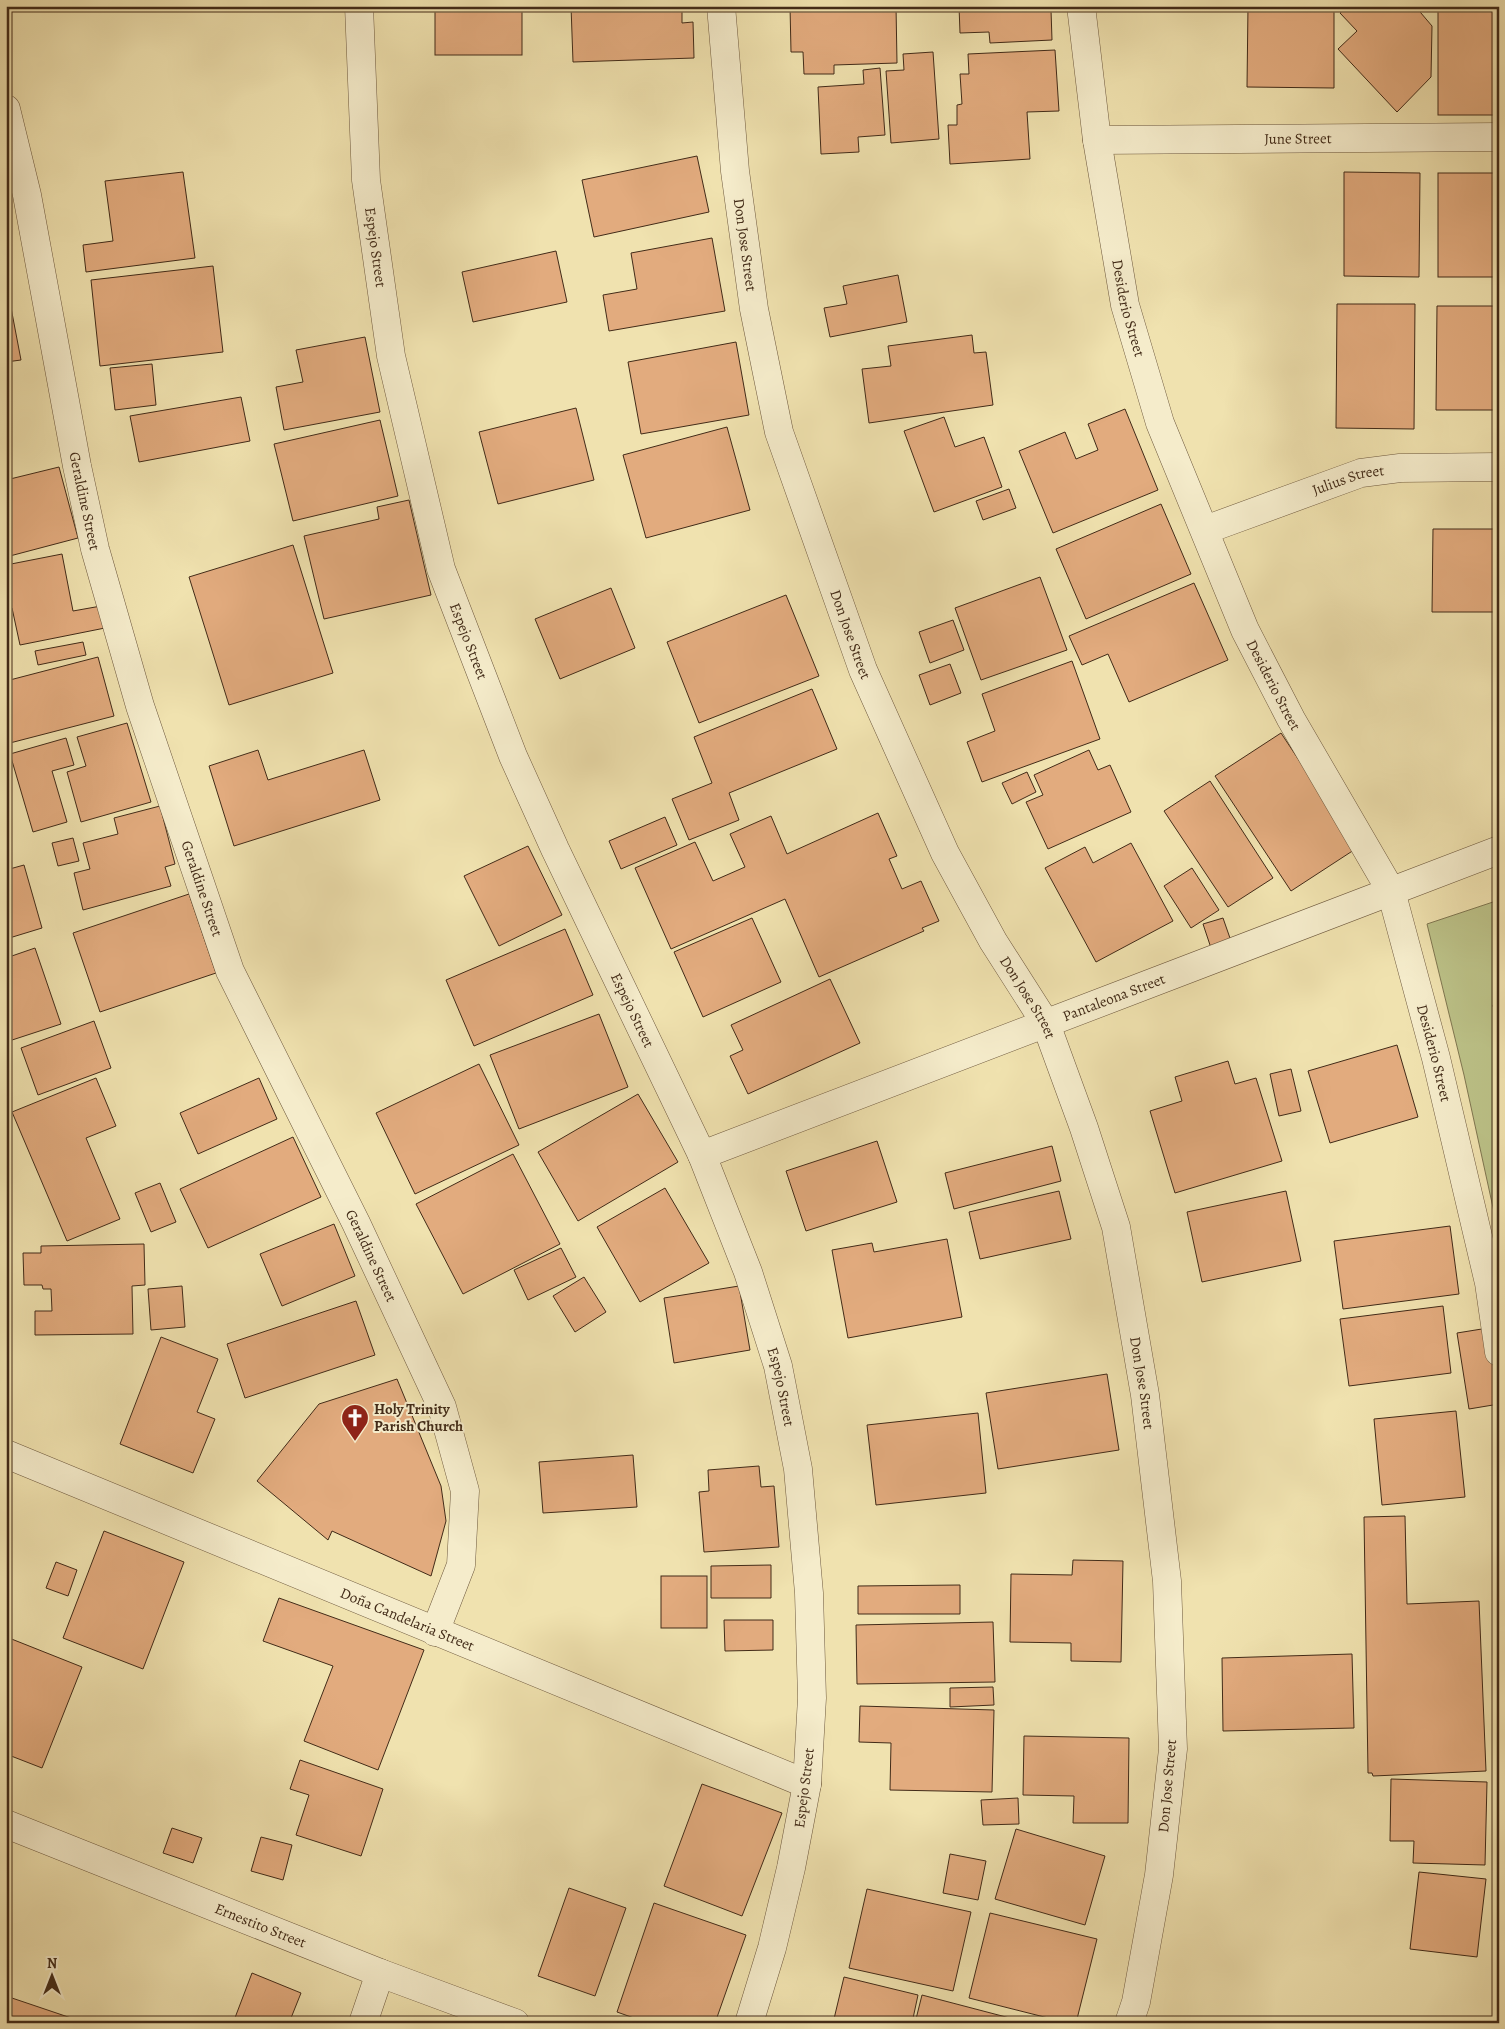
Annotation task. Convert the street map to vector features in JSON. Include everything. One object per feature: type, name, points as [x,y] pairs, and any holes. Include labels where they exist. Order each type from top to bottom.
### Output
[{"type":"street","name":"Espejo Street","points":[[359,6],[366,180],[388,337],[441,569],[512,756],[702,1155],[748,1272],[778,1366],[798,1469],[809,1593],[812,1698],[808,1784],[772,1948],[749,2023]]},
{"type":"street","name":"Don Jose Street","points":[[721,6],[735,171],[754,309],[779,432],[863,670],[945,853],[994,941],[1046,1024],[1084,1128],[1116,1226],[1144,1395],[1167,1582],[1173,1749],[1159,1874],[1136,2002],[1130,2023]]},
{"type":"street","name":"Desiderio Street","points":[[1081,6],[1097,140],[1125,304],[1160,423],[1245,630],[1291,719],[1391,891],[1436,1058],[1489,1283],[1499,1352]]},
{"type":"street","name":"Geraldine Street","points":[[6,110],[27,195],[77,466],[96,549],[143,715],[230,970],[356,1223],[442,1407],[465,1490],[461,1565],[435,1632]]},
{"type":"street","name":"June Street","points":[[1097,140],[1499,137]]},
{"type":"street","name":"Julius Street","points":[[1205,530],[1361,473],[1400,468],[1499,467]]},
{"type":"street","name":"Pantaleona Street","points":[[702,1155],[1499,850]]},
{"type":"street","name":"Doña Candelaria Street","points":[[6,1454],[199,1531],[435,1632],[808,1784]]},
{"type":"street","name":"Ernestito Street","points":[[6,1824],[380,1973],[515,2023]]},
{"type":"street","points":[[363,2023],[380,1973]]},
{"type":"path","points":[[1499,992],[1494,1006],[1499,1018]]},
{"type":"green space","points":[[1499,900],[1499,1235],[1464,1075],[1427,924]]},
{"type":"building","points":[[435,6],[522,6],[522,55],[435,55]]},
{"type":"building","points":[[571,6],[682,6],[682,23],[693,22],[694,58],[573,62]]},
{"type":"building","points":[[790,6],[896,6],[897,63],[834,65],[834,74],[804,74],[803,52],[791,52]]},
{"type":"building","points":[[959,6],[1046,6],[1046,10],[1051,10],[1052,40],[990,43],[989,32],[960,33]]},
{"type":"building","points":[[1248,6],[1334,6],[1334,88],[1247,87]]},
{"type":"building","points":[[1348,6],[1415,6],[1432,26],[1431,77],[1397,112],[1338,49],[1357,31],[1340,13]]},
{"type":"building","points":[[1438,6],[1499,6],[1499,115],[1438,115]]},
{"type":"building","points":[[1055,50],[1059,111],[1027,112],[1030,159],[950,164],[948,125],[957,125],[957,105],[962,104],[960,74],[969,74],[968,54]]},
{"type":"building","points":[[933,52],[939,139],[891,143],[886,71],[904,70],[903,54]]},
{"type":"building","points":[[880,68],[885,135],[858,137],[859,152],[821,154],[818,87],[864,84],[863,70]]},
{"type":"building","points":[[697,156],[709,212],[594,237],[582,180]]},
{"type":"building","points":[[183,172],[195,258],[86,272],[83,245],[113,241],[105,181]]},
{"type":"building","points":[[1344,172],[1420,173],[1419,277],[1344,276]]},
{"type":"building","points":[[1438,173],[1499,173],[1499,277],[1438,277]]},
{"type":"building","points":[[712,238],[725,311],[609,331],[603,295],[637,289],[631,253]]},
{"type":"building","points":[[556,251],[567,302],[473,322],[462,272]]},
{"type":"building","points":[[213,266],[223,352],[100,366],[91,280]]},
{"type":"building","points":[[898,275],[907,322],[830,337],[824,308],[847,304],[843,286]]},
{"type":"building","points":[[6,292],[8,292],[21,360],[6,362]]},
{"type":"building","points":[[1337,304],[1415,304],[1414,429],[1336,428]]},
{"type":"building","points":[[1437,306],[1499,306],[1499,410],[1436,410]]},
{"type":"building","points":[[972,335],[974,353],[986,352],[993,405],[869,423],[862,369],[891,366],[888,346]]},
{"type":"building","points":[[365,337],[380,412],[284,430],[276,387],[303,382],[296,350]]},
{"type":"building","points":[[736,342],[749,415],[641,434],[628,362]]},
{"type":"building","points":[[152,364],[156,405],[115,410],[110,368]]},
{"type":"building","points":[[241,397],[250,441],[139,462],[130,416]]},
{"type":"building","points":[[576,408],[594,480],[498,504],[479,432]]},
{"type":"building","points":[[1125,409],[1158,490],[1053,533],[1019,451],[1065,432],[1076,459],[1098,450],[1088,424]]},
{"type":"building","points":[[944,417],[955,447],[984,437],[1002,487],[934,512],[904,431]]},
{"type":"building","points":[[380,420],[398,496],[293,521],[274,444]]},
{"type":"building","points":[[727,427],[750,510],[646,538],[623,455]]},
{"type":"building","points":[[59,467],[78,538],[6,557],[6,480]]},
{"type":"building","points":[[1009,489],[1016,508],[983,520],[976,501]]},
{"type":"building","points":[[409,500],[431,595],[324,619],[304,536],[379,519],[377,507]]},
{"type":"building","points":[[1161,504],[1191,574],[1086,619],[1056,549]]},
{"type":"building","points":[[1433,529],[1499,529],[1499,612],[1432,612]]},
{"type":"building","points":[[293,545],[333,673],[229,705],[189,577]]},
{"type":"building","points":[[62,554],[73,611],[101,606],[105,628],[20,645],[12,608],[6,609],[6,565]]},
{"type":"building","points":[[1040,577],[1067,650],[981,680],[955,608]]},
{"type":"building","points":[[1194,583],[1228,660],[1129,702],[1108,654],[1082,665],[1069,636]]},
{"type":"building","points":[[611,588],[635,648],[560,679],[535,619]]},
{"type":"building","points":[[786,595],[819,676],[699,723],[667,642]]},
{"type":"building","points":[[953,620],[964,650],[930,663],[919,632]]},
{"type":"building","points":[[83,642],[86,655],[38,665],[35,651]]},
{"type":"building","points":[[98,657],[114,716],[6,744],[6,681]]},
{"type":"building","points":[[1072,661],[1100,739],[982,782],[967,742],[995,731],[982,694]]},
{"type":"building","points":[[950,664],[961,693],[930,705],[919,675]]},
{"type":"building","points":[[812,689],[837,749],[729,793],[739,820],[689,840],[672,799],[712,783],[694,737]]},
{"type":"building","points":[[127,723],[151,802],[81,822],[67,772],[86,766],[77,737]]},
{"type":"building","points":[[1281,733],[1357,848],[1291,891],[1215,776]]},
{"type":"building","points":[[66,738],[74,765],[52,771],[67,822],[33,832],[10,754]]},
{"type":"building","points":[[258,750],[268,780],[364,750],[380,800],[234,846],[209,766]]},
{"type":"building","points":[[1089,750],[1098,770],[1110,765],[1131,812],[1048,849],[1026,802],[1043,795],[1034,775]]},
{"type":"building","points":[[1027,772],[1036,792],[1012,804],[1002,783]]},
{"type":"building","points":[[1210,781],[1273,878],[1228,907],[1164,811]]},
{"type":"building","points":[[160,806],[175,864],[165,867],[171,886],[83,910],[74,873],[90,869],[83,843],[118,834],[114,818]]},
{"type":"building","points":[[878,813],[897,856],[889,859],[902,889],[921,881],[939,921],[922,928],[924,931],[819,977],[785,899],[671,949],[635,868],[695,842],[713,881],[745,867],[730,834],[771,816],[787,854]]},
{"type":"building","points":[[665,817],[677,845],[621,869],[609,841]]},
{"type":"building","points":[[73,838],[79,861],[58,866],[52,843]]},
{"type":"building","points":[[1131,843],[1173,921],[1096,962],[1045,868],[1085,847],[1093,863]]},
{"type":"building","points":[[528,846],[562,915],[499,946],[464,876]]},
{"type":"building","points":[[24,865],[42,928],[6,939],[6,870]]},
{"type":"building","points":[[1192,868],[1219,910],[1191,928],[1164,886]]},
{"type":"building","points":[[189,894],[216,973],[100,1012],[73,933]]},
{"type":"building","points":[[752,918],[781,982],[703,1017],[674,952]]},
{"type":"building","points":[[1223,918],[1231,941],[1211,948],[1203,924]]},
{"type":"building","points":[[565,929],[593,995],[474,1046],[446,980]]},
{"type":"building","points":[[35,948],[61,1024],[6,1042],[6,958]]},
{"type":"building","points":[[830,979],[860,1043],[748,1094],[730,1056],[743,1050],[731,1025]]},
{"type":"building","points":[[599,1014],[628,1087],[519,1129],[490,1055]]},
{"type":"building","points":[[94,1021],[111,1068],[38,1095],[21,1048]]},
{"type":"building","points":[[1397,1045],[1418,1117],[1330,1143],[1308,1071]]},
{"type":"building","points":[[1228,1061],[1235,1084],[1256,1078],[1282,1161],[1175,1193],[1150,1111],[1182,1101],[1175,1077]]},
{"type":"building","points":[[479,1064],[519,1145],[415,1194],[376,1113]]},
{"type":"building","points":[[1291,1069],[1301,1111],[1279,1116],[1270,1074]]},
{"type":"building","points":[[96,1078],[116,1126],[86,1138],[120,1219],[67,1241],[12,1112]]},
{"type":"building","points":[[259,1078],[277,1119],[198,1154],[180,1113]]},
{"type":"building","points":[[638,1094],[678,1162],[578,1221],[538,1152]]},
{"type":"building","points":[[293,1137],[321,1197],[208,1248],[180,1189]]},
{"type":"building","points":[[877,1141],[897,1202],[806,1231],[786,1171]]},
{"type":"building","points":[[1052,1146],[1061,1181],[954,1209],[945,1173]]},
{"type":"building","points":[[513,1154],[560,1244],[463,1294],[416,1204]]},
{"type":"building","points":[[160,1183],[176,1222],[151,1232],[135,1193]]},
{"type":"building","points":[[665,1188],[709,1263],[640,1302],[597,1227]]},
{"type":"building","points":[[1059,1191],[1071,1239],[980,1259],[969,1212]]},
{"type":"building","points":[[1286,1191],[1301,1261],[1202,1282],[1187,1212]]},
{"type":"building","points":[[334,1224],[355,1276],[282,1306],[260,1254]]},
{"type":"building","points":[[1450,1226],[1459,1294],[1343,1309],[1334,1241]]},
{"type":"building","points":[[947,1239],[962,1317],[848,1338],[832,1250],[872,1243],[874,1252]]},
{"type":"building","points":[[144,1244],[145,1285],[132,1286],[133,1334],[35,1335],[35,1311],[52,1311],[51,1289],[43,1289],[42,1285],[24,1285],[23,1253],[41,1253],[41,1246]]},
{"type":"building","points":[[561,1248],[576,1277],[528,1300],[514,1270]]},
{"type":"building","points":[[584,1277],[606,1312],[575,1332],[553,1296]]},
{"type":"building","points":[[182,1286],[185,1327],[151,1330],[148,1289]]},
{"type":"building","points":[[739,1286],[750,1350],[674,1363],[664,1298]]},
{"type":"building","points":[[356,1301],[375,1355],[245,1398],[227,1344]]},
{"type":"building","points":[[1443,1306],[1451,1373],[1349,1386],[1340,1319]]},
{"type":"building","points":[[1488,1328],[1499,1404],[1469,1409],[1457,1333]]},
{"type":"building","points":[[161,1337],[218,1359],[197,1412],[215,1419],[193,1473],[120,1444]]},
{"type":"building","points":[[1107,1374],[1119,1450],[998,1469],[986,1393]]},
{"type":"building","name":"Holy Trinity Parish Church","points":[[397,1379],[441,1486],[446,1521],[431,1576],[332,1531],[328,1540],[257,1481],[319,1404]]},
{"type":"building","points":[[1456,1411],[1465,1497],[1382,1505],[1374,1419]]},
{"type":"building","points":[[978,1413],[986,1493],[876,1505],[867,1425]]},
{"type":"building","points":[[633,1455],[637,1507],[543,1513],[539,1462]]},
{"type":"building","points":[[759,1466],[761,1487],[774,1486],[779,1547],[704,1552],[699,1492],[709,1491],[708,1470]]},
{"type":"building","points":[[1405,1516],[1407,1604],[1479,1601],[1486,1771],[1373,1776],[1372,1773],[1368,1773],[1364,1517]]},
{"type":"building","points":[[104,1531],[184,1562],[143,1669],[63,1638]]},
{"type":"building","points":[[1073,1560],[1123,1561],[1121,1662],[1071,1661],[1071,1643],[1010,1642],[1011,1574],[1072,1575]]},
{"type":"building","points":[[56,1562],[77,1570],[68,1596],[46,1588]]},
{"type":"building","points":[[771,1565],[771,1598],[711,1598],[711,1566]]},
{"type":"building","points":[[661,1576],[707,1576],[707,1628],[661,1628]]},
{"type":"building","points":[[960,1585],[960,1614],[858,1614],[858,1586]]},
{"type":"building","points":[[279,1598],[424,1650],[378,1770],[304,1741],[333,1666],[263,1641]]},
{"type":"building","points":[[724,1620],[773,1620],[773,1650],[725,1651]]},
{"type":"building","points":[[993,1622],[995,1682],[857,1684],[856,1625]]},
{"type":"building","points":[[9,1638],[82,1667],[42,1768],[6,1754],[6,1645]]},
{"type":"building","points":[[1352,1654],[1354,1728],[1223,1731],[1222,1658]]},
{"type":"building","points":[[993,1687],[994,1705],[950,1707],[950,1688]]},
{"type":"building","points":[[860,1706],[994,1710],[992,1792],[890,1790],[891,1743],[859,1742]]},
{"type":"building","points":[[1024,1736],[1129,1738],[1128,1823],[1073,1823],[1074,1796],[1023,1795]]},
{"type":"building","points":[[300,1760],[383,1789],[361,1856],[296,1835],[309,1795],[290,1789]]},
{"type":"building","points":[[1391,1779],[1487,1782],[1485,1865],[1413,1863],[1414,1841],[1390,1841]]},
{"type":"building","points":[[702,1784],[782,1813],[742,1916],[664,1886]]},
{"type":"building","points":[[1018,1798],[1019,1824],[983,1825],[981,1800]]},
{"type":"building","points":[[172,1828],[202,1838],[193,1863],[163,1853]]},
{"type":"building","points":[[1016,1829],[1105,1856],[1085,1925],[995,1899]]},
{"type":"building","points":[[261,1837],[292,1845],[283,1880],[251,1871]]},
{"type":"building","points":[[950,1854],[986,1861],[978,1900],[943,1893]]},
{"type":"building","points":[[1419,1872],[1486,1879],[1477,1957],[1410,1949]]},
{"type":"building","points":[[569,1888],[626,1908],[595,1996],[538,1976]]},
{"type":"building","points":[[867,1889],[971,1912],[953,1991],[849,1968]]},
{"type":"building","points":[[654,1903],[746,1935],[715,2023],[648,2023],[617,2012]]},
{"type":"building","points":[[990,1913],[1097,1939],[1076,2023],[1068,2023],[969,1998]]},
{"type":"building","points":[[252,1973],[301,1993],[289,2023],[233,2023]]},
{"type":"building","points":[[844,1977],[918,1995],[912,2023],[833,2023]]},
{"type":"building","points":[[922,1995],[1025,2022],[915,2023]]},
{"type":"building","points":[[6,1996],[86,2023],[6,2023]]},
{"type":"place","name":"Holy Trinity Parish Church","points":[[355,1442]]}]
